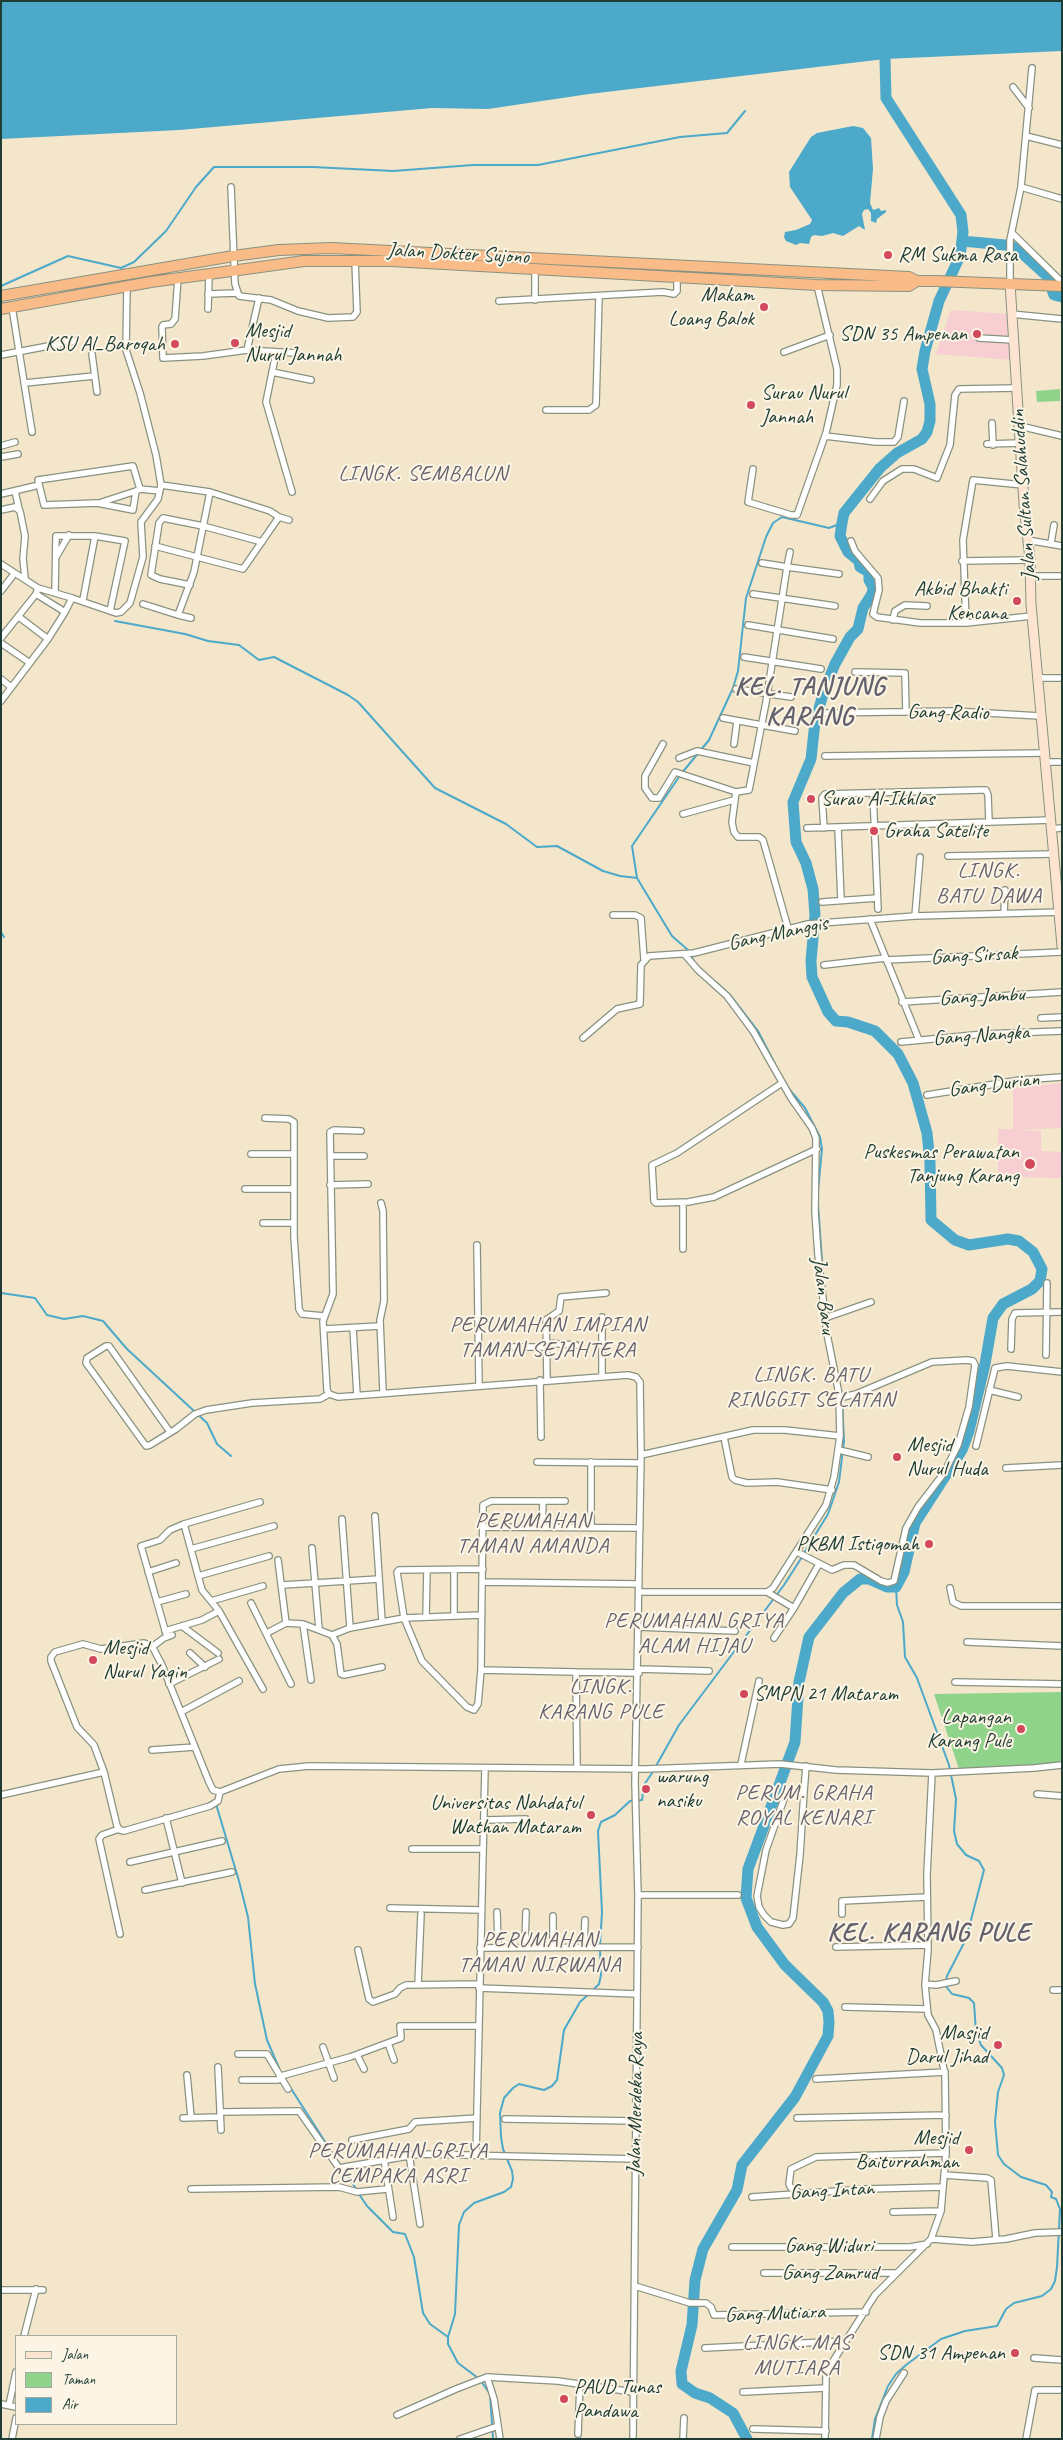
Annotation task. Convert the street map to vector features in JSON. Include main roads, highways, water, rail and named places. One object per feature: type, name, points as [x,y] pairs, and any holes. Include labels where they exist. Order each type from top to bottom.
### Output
[{"type":"highway","name":"Jalan Dokter Sujono","points":[[1,296],[233,256],[307,249],[535,269],[711,280],[817,285],[909,286],[917,281]]},
{"type":"highway","name":"Jalan Dokter Sujono","points":[[7,308],[127,286],[234,270],[304,261],[355,261],[391,256],[909,277],[917,281],[1060,285]]},
{"type":"highway","points":[[710,268],[711,280]]},
{"type":"highway","points":[[40,290],[41,302]]},
{"type":"main road","name":"Jalan Sultan Salahuddin","points":[[1010,283],[1023,485],[1030,560],[1032,616],[1054,854],[1058,865],[1062,946]]},
{"type":"water","points":[[1,1],[1062,1],[1062,51],[885,59],[589,94],[488,109],[432,108],[179,130],[1,139]]},
{"type":"water","points":[[853,126],[863,128],[871,138],[873,169],[870,203],[873,210],[879,208],[881,211],[886,210],[886,212],[877,219],[876,223],[871,221],[871,213],[868,209],[864,210],[862,214],[865,230],[859,226],[843,236],[833,233],[822,236],[814,235],[811,237],[809,244],[800,243],[796,245],[786,241],[784,237],[785,232],[810,224],[812,220],[790,187],[789,172],[811,137],[817,133]]},
{"type":"waterway","points":[[747,2439],[733,2413],[710,2398],[695,2393],[682,2384],[681,2371],[692,2325],[695,2280],[703,2249],[737,2190],[742,2165],[795,2097],[828,2036],[829,2022],[828,2011],[823,2002],[785,1965],[757,1927],[746,1898],[748,1869],[795,1742],[799,1682],[809,1637],[843,1593],[860,1579],[869,1579],[887,1587],[896,1587],[904,1572],[915,1523],[962,1450],[969,1431],[985,1364],[993,1318],[1003,1304],[1032,1289],[1040,1281],[1042,1269],[1033,1252],[1019,1241],[1008,1239],[969,1245],[955,1240],[931,1220],[930,1162],[927,1133],[913,1083],[898,1054],[875,1031],[848,1022],[836,1021],[828,1012],[812,977],[811,961],[815,915],[813,889],[806,863],[796,842],[793,802],[811,759],[815,722],[824,691],[835,664],[850,637],[858,629],[863,608],[872,594],[873,587],[869,580],[869,572],[860,567],[859,561],[848,552],[840,536],[844,513],[880,468],[897,453],[922,439],[927,432],[930,421],[930,404],[922,369],[925,351],[939,301],[960,256],[963,232],[961,215],[886,98],[885,59]]},
{"type":"waterway","points":[[1,286],[68,256],[121,268],[134,262],[166,231],[196,187],[214,167],[313,167],[393,171],[473,165],[538,165],[680,137],[727,133],[745,111]]},
{"type":"waterway","points":[[962,241],[1005,245],[1016,248],[1047,276],[1054,295],[1062,297]]},
{"type":"waterway","points":[[637,878],[632,846],[681,774],[709,740],[733,688],[738,671],[746,598],[766,537],[773,523],[782,517],[829,528],[842,523]]},
{"type":"waterway","points":[[115,621],[185,634],[208,641],[239,645],[259,660],[274,657],[348,695],[358,702],[435,788],[506,824],[537,847],[557,846],[603,871],[637,878],[672,936],[688,950],[694,961]]},
{"type":"waterway","points":[[1,932],[4,937]]},
{"type":"waterway","points":[[717,983],[731,996],[758,1031],[775,1064]]},
{"type":"waterway","points":[[789,1089],[805,1108],[820,1137],[822,1149],[818,1191]]},
{"type":"waterway","points":[[818,1204],[822,1261]]},
{"type":"waterway","points":[[824,1288],[830,1336]]},
{"type":"waterway","points":[[1,1293],[35,1298],[47,1315],[64,1319],[83,1316],[103,1321],[127,1349],[207,1423],[217,1444],[231,1456]]},
{"type":"waterway","points":[[834,1355],[840,1387]]},
{"type":"waterway","points":[[804,1553],[828,1514],[839,1482],[844,1441],[842,1399]]},
{"type":"waterway","points":[[656,1766],[679,1725],[784,1585],[802,1557]]},
{"type":"waterway","points":[[872,2439],[875,2419],[888,2386],[896,2374],[906,2365],[941,2339],[965,2331],[997,2326],[1006,2309],[1014,2303],[1042,2296],[1051,2289],[1055,2281],[1057,2267],[1060,2209],[1056,2199],[1051,2197],[1052,2192],[1046,2185],[1021,2177],[1004,2164],[998,2155],[995,2122],[998,2092],[1004,2075],[1002,2068],[981,2045],[976,2032],[974,2003],[969,1998],[952,1994],[945,1985],[947,1976],[966,1939],[984,1870],[979,1861],[966,1855],[957,1844],[954,1831],[956,1799],[949,1765],[917,1678],[905,1657],[903,1622],[897,1605],[896,1587]]},
{"type":"waterway","points":[[600,1945],[602,1912],[598,1831],[601,1822],[615,1815],[630,1801],[642,1800],[644,1785],[654,1770]]},
{"type":"waterway","points":[[216,1804],[248,1917],[255,1984],[267,2040],[279,2068]]},
{"type":"waterway","points":[[593,1990],[599,1984],[601,1975],[600,1950]]},
{"type":"waterway","points":[[478,2378],[458,2363],[448,2344],[448,2337],[455,2314],[459,2225],[464,2212],[474,2203],[504,2192],[511,2187],[512,2171],[503,2149],[501,2137],[500,2113],[504,2098],[519,2084],[544,2090],[552,2086],[557,2080],[564,2030],[580,2002],[590,1993]]},
{"type":"waterway","points":[[290,2087],[340,2165]]},
{"type":"waterway","points":[[343,2169],[357,2190]]},
{"type":"waterway","points":[[359,2194],[367,2206],[393,2232],[405,2234],[414,2257],[423,2313],[430,2324],[448,2337]]},
{"type":"waterway","points":[[481,2381],[490,2394],[493,2439]]},
{"type":"place","name":"RM Sukma Rasa","points":[[888,255]]},
{"type":"place","name":"Makam Loang Balok","points":[[764,307]]},
{"type":"place","name":"SDN 35 Ampenan","points":[[977,334]]},
{"type":"place","name":"Mesjid Nurul Jannah","points":[[235,343]]},
{"type":"place","name":"KSU Al_Baroqah","points":[[175,344]]},
{"type":"place","name":"Surau Nurul Jannah","points":[[751,405]]},
{"type":"place","name":"Akbid Bhakti Kencana","points":[[1017,601]]},
{"type":"place","name":"Surau Al-Ikhlas","points":[[811,799]]},
{"type":"place","name":"Graha Satelite","points":[[874,831]]},
{"type":"place","name":"Puskesmas Perawatan Tanjung Karang","points":[[1030,1164]]},
{"type":"place","name":"Mesjid Nurul Huda","points":[[897,1457]]},
{"type":"place","name":"PKBM Istiqomah","points":[[929,1544]]},
{"type":"place","name":"Mesjid Nurul Yaqin","points":[[93,1660]]},
{"type":"place","name":"SMPN 21 Mataram","points":[[744,1694]]},
{"type":"place","name":"Lapangan Karang Pule","points":[[1021,1729]]},
{"type":"place","name":"warung nasiku","points":[[646,1789]]},
{"type":"place","name":"Universitas Nahdatul Wathan Mataram","points":[[591,1815]]},
{"type":"place","name":"Masjid Darul Jihad","points":[[998,2045]]},
{"type":"place","name":"Mesjid Baiturrahman","points":[[969,2150]]},
{"type":"place","name":"SDN 31 Ampenan","points":[[1015,2353]]},
{"type":"place","name":"PAUD Tunas Pandawa","points":[[564,2399]]},
{"type":"district","name":"LINGK. SEMBALUN","points":[[423,474]]},
{"type":"district","name":"KEL. TANJUNG KARANG","points":[[810,702]]},
{"type":"district","name":"LINGK. BATU DAWA","points":[[989,884]]},
{"type":"district","name":"PERUMAHAN IMPIAN TAMAN SEJAHTERA","points":[[548,1338]]},
{"type":"district","name":"LINGK. BATU RINGGIT SELATAN","points":[[811,1388]]},
{"type":"district","name":"PERUMAHAN TAMAN AMANDA","points":[[533,1534]]},
{"type":"district","name":"PERUMAHAN GRIYA ALAM HIJAU","points":[[694,1634]]},
{"type":"district","name":"LINGK. KARANG PULE","points":[[601,1700]]},
{"type":"district","name":"PERUM. GRAHA ROYAL KENARI","points":[[804,1806]]},
{"type":"district","name":"KEL. KARANG PULE","points":[[929,1933]]},
{"type":"district","name":"PERUMAHAN TAMAN NIRWANA","points":[[540,1952]]},
{"type":"district","name":"PERUMAHAN GRIYA CEMPAKA ASRI","points":[[398,2164]]},
{"type":"district","name":"LINGK. MAS MUTIARA","points":[[797,2356]]}]
